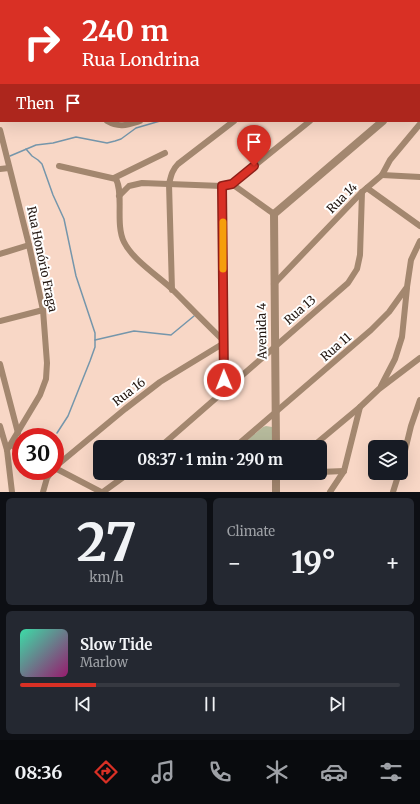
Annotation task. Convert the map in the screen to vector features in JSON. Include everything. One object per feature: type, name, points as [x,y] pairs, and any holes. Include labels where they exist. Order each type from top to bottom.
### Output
[{"type":"street","points":[[108,122],[119,126],[127,126],[137,122]]},
{"type":"street","points":[[172,290],[169,184],[173,169],[233,122]]},
{"type":"street","points":[[119,196],[129,186],[142,183],[222,186],[232,184],[309,122]]},
{"type":"street","points":[[232,184],[274,214],[382,122]]},
{"type":"street","name":"Rua 14","points":[[274,284],[362,192],[382,175],[390,160],[420,123]]},
{"type":"street","name":"Rua Honório Fraga","points":[[0,130],[29,245],[43,310],[47,363],[46,379],[40,395],[21,428]]},
{"type":"street","points":[[59,166],[116,180],[165,153]]},
{"type":"street","points":[[0,169],[9,168]]},
{"type":"street","points":[[382,175],[420,177]]},
{"type":"street","points":[[116,180],[119,196],[120,230],[124,242],[132,254],[172,290],[224,342]]},
{"type":"street","points":[[222,186],[224,392]]},
{"type":"street","points":[[367,188],[420,226]]},
{"type":"street","name":"Rua 13","points":[[168,440],[348,283],[357,269],[360,255],[362,192]]},
{"type":"street","name":"Avenida 4","points":[[274,214],[276,440]]},
{"type":"street","name":"Rua 11","points":[[243,440],[371,330],[389,312],[407,287],[411,260],[420,241]]},
{"type":"street","points":[[0,254],[29,245]]},
{"type":"street","points":[[379,389],[395,359],[402,337],[407,287]]},
{"type":"street","points":[[0,321],[43,310]]},
{"type":"street","name":"Rua 16","points":[[64,460],[125,409],[160,382],[224,342]]},
{"type":"street","points":[[320,440],[379,389],[420,358]]},
{"type":"street","points":[[0,364],[17,428]]},
{"type":"street","points":[[408,440],[420,400]]},
{"type":"street","points":[[330,492],[344,471],[360,406]]},
{"type":"street","points":[[0,426],[9,448],[12,492]]},
{"type":"street","name":"Rua Honório Fraga","points":[[9,448],[12,443]]},
{"type":"street","points":[[327,472],[344,471]]},
{"type":"street","points":[[64,473],[102,492],[119,480]]},
{"type":"street","points":[[43,492],[46,480]]},
{"type":"street","points":[[276,492],[277,480]]},
{"type":"street","points":[[393,492],[397,480]]},
{"type":"green space","points":[[263,427],[272,427],[272,440],[247,440]]},
{"type":"waterway","points":[[10,156],[36,145],[53,143],[76,137],[107,143],[121,139],[136,128],[157,122]]},
{"type":"waterway","points":[[26,149],[42,164],[53,195],[64,219],[76,276],[95,333],[95,347],[90,361],[68,416],[60,428]]},
{"type":"waterway","points":[[95,340],[134,331],[171,335],[194,316]]},
{"type":"slow traffic","points":[[223,222],[223,269]]},
{"type":"route","points":[[224,380],[222,186],[232,184],[254,166]]}]
